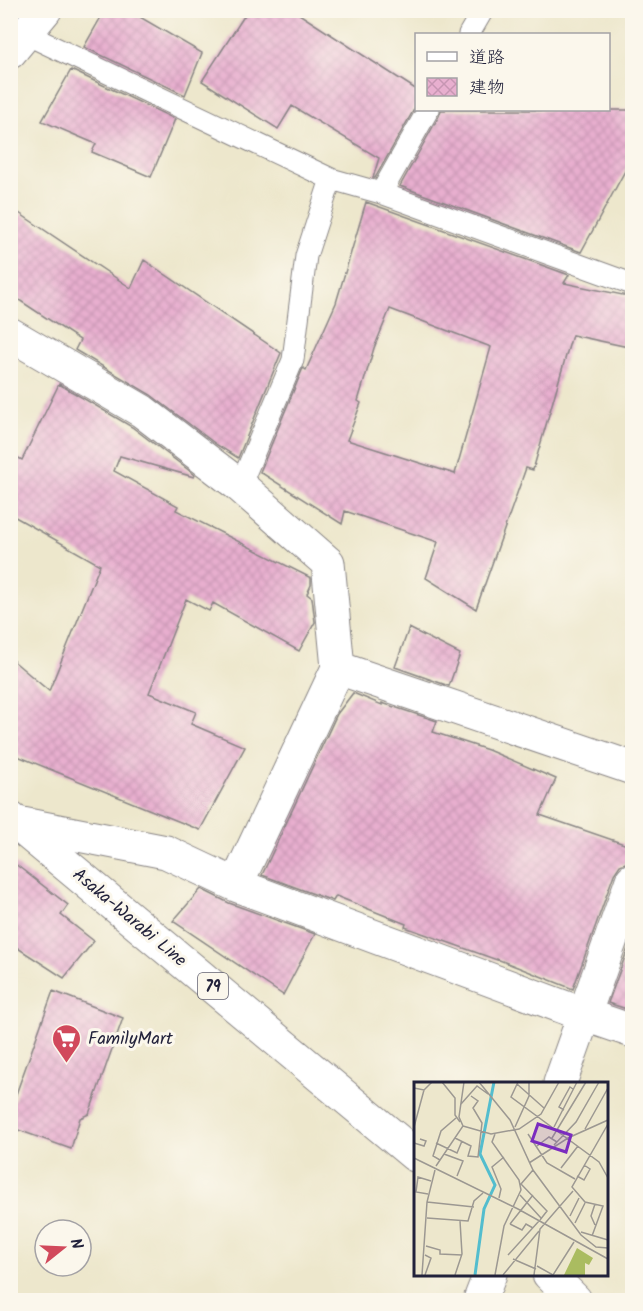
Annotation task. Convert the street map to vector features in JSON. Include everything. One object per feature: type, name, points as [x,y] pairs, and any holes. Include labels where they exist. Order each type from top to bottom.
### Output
[{"type":"street","points":[[10,334],[142,411],[240,486],[328,563],[338,668],[236,885]]},
{"type":"street","points":[[338,668],[633,768]]},
{"type":"street","points":[[14,820],[166,852],[236,885],[633,1031]]},
{"type":"street","name":"Asaka-Warabi Line","points":[[14,820],[414,1154]]},
{"type":"street","points":[[560,1082],[633,880]]},
{"type":"street","points":[[480,1300],[490,1275]]},
{"type":"street","points":[[550,1275],[576,1300]]},
{"type":"lane","points":[[471,33],[483,10]]},
{"type":"lane","points":[[27,32],[331,179],[381,193],[633,284]]},
{"type":"lane","points":[[381,193],[427,111]]},
{"type":"lane","points":[[240,486],[293,360],[306,256],[331,179]]},
{"type":"building","points":[[105,10],[128,10],[202,53],[185,95],[84,47]]},
{"type":"building","points":[[248,10],[293,10],[415,89],[415,108],[373,178],[379,158],[292,106],[278,129],[202,81]]},
{"type":"building","points":[[71,70],[175,119],[151,177],[92,152],[96,144],[42,121]]},
{"type":"building","points":[[633,110],[633,156],[581,252],[400,186],[441,111]]},
{"type":"building","points":[[366,202],[569,275],[564,283],[633,297],[633,348],[572,335],[533,470],[526,468],[476,609],[426,578],[438,542],[345,511],[342,524],[260,472],[303,368],[306,370],[336,303]],"holes":[[[390,309],[491,347],[455,474],[347,440],[361,403],[358,401],[374,348]]]},
{"type":"building","points":[[10,207],[131,288],[144,260],[281,353],[238,458],[151,395],[75,350],[80,340],[10,294]]},
{"type":"building","points":[[59,384],[132,427],[195,475],[194,477],[120,456],[114,471],[178,506],[176,510],[311,578],[307,594],[312,598],[315,622],[299,651],[213,603],[209,611],[186,599],[149,693],[196,712],[191,724],[245,747],[200,830],[10,753],[10,658],[49,691],[100,565],[10,514],[10,453],[22,460]]},
{"type":"building","points":[[409,628],[460,654],[449,686],[395,667]]},
{"type":"building","points":[[353,693],[382,705],[382,703],[437,721],[433,732],[488,750],[556,779],[540,815],[633,847],[633,862],[620,865],[614,874],[573,989],[497,959],[405,927],[406,924],[336,896],[333,901],[262,875],[337,714]]},
{"type":"building","points":[[10,860],[68,905],[61,915],[94,941],[64,978],[10,943]]},
{"type":"building","points":[[201,889],[229,903],[315,934],[283,995],[173,921]]},
{"type":"building","points":[[633,935],[633,1011],[608,1003]]},
{"type":"building","name":"FamilyMart","points":[[53,991],[123,1018],[89,1114],[80,1118],[71,1149],[10,1127],[10,1111]]},
{"type":"place","name":"FamilyMart","points":[[67,1064]]}]
